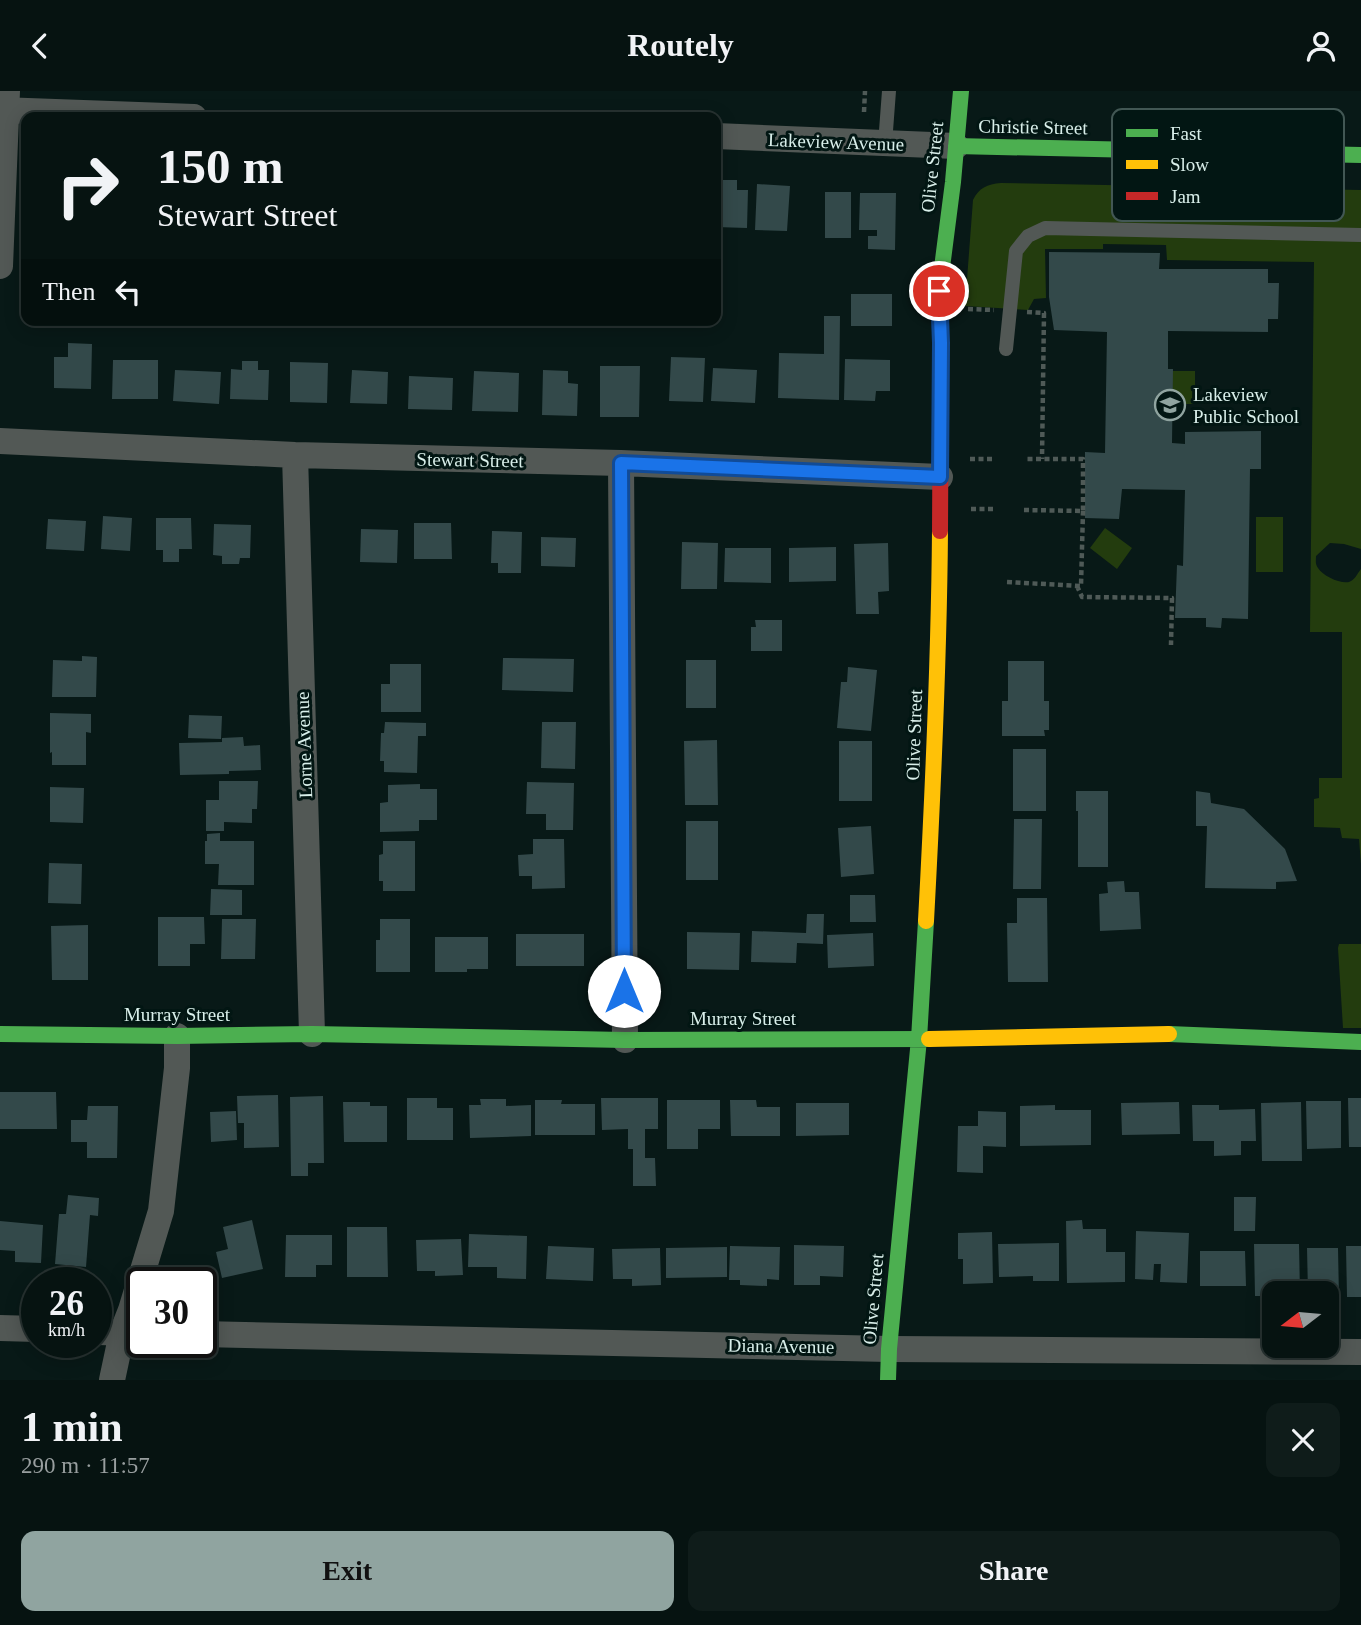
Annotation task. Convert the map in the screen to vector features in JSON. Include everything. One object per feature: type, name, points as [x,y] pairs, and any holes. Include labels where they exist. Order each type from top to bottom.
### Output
[{"type":"street","name":"Olive Street","points":[[888,1380],[919,1039],[934,780],[939,625],[939,291],[961,91]]},
{"type":"street","points":[[0,266],[4,104],[121,112]]},
{"type":"street","name":"Lakeview Avenue","points":[[721,136],[956,146]]},
{"type":"street","name":"Christie Street","points":[[956,146],[1112,149]]},
{"type":"street","name":"Stewart Street","points":[[0,441],[295,455],[621,463],[940,477]]},
{"type":"street","name":"Lorne Avenue","points":[[295,455],[312,1034]]},
{"type":"street","points":[[621,463],[625,1040]]},
{"type":"street","name":"Murray Street","points":[[0,1034],[312,1034],[625,1040],[919,1039],[1172,1034],[1361,1042]]},
{"type":"street","points":[[112,1380],[120,1333],[131,1310],[161,1211],[177,1067],[177,1036]]},
{"type":"street","points":[[0,1328],[21,1329]]},
{"type":"street","name":"Diana Avenue","points":[[217,1334],[889,1349],[1361,1352]]},
{"type":"lane","points":[[886,144],[889,91]]},
{"type":"lane","points":[[1006,349],[1016,251],[1028,236],[1045,228],[1361,235]]},
{"type":"path","points":[[864,113],[865,91]]},
{"type":"path","points":[[962,309],[1044,313],[1042,459]]},
{"type":"path","points":[[961,459],[993,459]]},
{"type":"path","points":[[1007,582],[1081,586],[1083,459],[1025,460]]},
{"type":"path","points":[[959,508],[993,509]]},
{"type":"path","points":[[1024,510],[1083,510]]},
{"type":"path","points":[[1077,586],[1082,597],[1172,598],[1171,645]]},
{"type":"green space","points":[[992,184],[1112,185],[1112,221],[1344,221],[1344,190],[1361,190],[1361,549],[1330,543],[1316,556],[1316,561],[1317,567],[1324,574],[1341,582],[1351,581],[1361,569],[1361,864],[1359,839],[1342,838],[1340,828],[1314,827],[1314,799],[1319,798],[1319,778],[1342,778],[1342,632],[1310,632],[1314,262],[1167,260],[1166,245],[1103,244],[1103,249],[1045,249],[1046,298],[1034,299],[1028,310],[965,306],[973,200],[978,192]]},
{"type":"green space","points":[[1172,371],[1195,371],[1195,404],[1172,404]]},
{"type":"green space","points":[[1256,517],[1283,517],[1283,572],[1256,572]]},
{"type":"green space","points":[[1105,528],[1132,548],[1117,569],[1090,548]]},
{"type":"green space","points":[[1339,944],[1361,944],[1361,1028],[1343,1028]]},
{"type":"building","points":[[722,180],[737,180],[737,190],[748,190],[747,228],[721,227]]},
{"type":"building","points":[[757,184],[790,186],[787,231],[755,230]]},
{"type":"building","points":[[825,192],[851,192],[851,238],[825,238]]},
{"type":"building","points":[[860,193],[896,193],[895,250],[868,249],[868,236],[877,236],[877,230],[859,230]]},
{"type":"building","points":[[1049,252],[1160,253],[1159,269],[1268,269],[1268,283],[1279,283],[1278,319],[1268,319],[1268,332],[1168,331],[1168,369],[1173,369],[1172,443],[1185,444],[1185,432],[1261,431],[1261,469],[1250,469],[1248,619],[1222,618],[1221,628],[1206,627],[1206,618],[1175,618],[1177,565],[1183,566],[1185,490],[1122,489],[1119,519],[1085,518],[1085,452],[1105,453],[1107,332],[1054,330],[1049,297]]},
{"type":"building","points":[[851,294],[892,294],[892,326],[851,326]]},
{"type":"building","points":[[824,316],[840,316],[839,400],[778,398],[779,353],[824,354]]},
{"type":"building","points":[[68,343],[92,344],[91,389],[54,388],[54,357],[68,357]]},
{"type":"building","points":[[671,357],[705,358],[703,402],[669,401]]},
{"type":"building","points":[[845,359],[890,360],[890,391],[876,391],[875,401],[844,400]]},
{"type":"building","points":[[113,360],[158,360],[158,399],[112,399]]},
{"type":"building","points":[[242,361],[258,361],[258,370],[269,370],[268,400],[230,399],[231,369],[242,370]]},
{"type":"building","points":[[290,362],[328,363],[327,403],[290,402]]},
{"type":"building","points":[[600,366],[640,366],[639,417],[600,417]]},
{"type":"building","points":[[713,368],[757,370],[755,403],[711,401]]},
{"type":"building","points":[[175,370],[221,372],[219,404],[173,401]]},
{"type":"building","points":[[352,370],[388,372],[387,404],[350,403]]},
{"type":"building","points":[[543,370],[568,371],[568,383],[578,384],[577,416],[542,415]]},
{"type":"building","points":[[474,371],[519,373],[518,412],[472,411]]},
{"type":"building","points":[[409,376],[453,378],[452,410],[408,409]]},
{"type":"building","points":[[103,516],[132,518],[130,551],[101,549]]},
{"type":"building","points":[[156,518],[191,518],[192,549],[179,549],[179,562],[163,562],[163,550],[156,550]]},
{"type":"building","points":[[48,519],[86,521],[84,551],[46,549]]},
{"type":"building","points":[[414,523],[451,523],[452,559],[414,559]]},
{"type":"building","points":[[214,524],[251,525],[250,558],[240,558],[239,564],[222,564],[222,556],[213,555]]},
{"type":"building","points":[[361,529],[398,530],[397,563],[360,562]]},
{"type":"building","points":[[492,531],[522,532],[521,573],[498,573],[498,563],[491,563]]},
{"type":"building","points":[[541,537],[576,538],[575,567],[541,566]]},
{"type":"building","points":[[682,542],[718,543],[717,589],[681,589]]},
{"type":"building","points":[[888,543],[889,591],[878,592],[879,614],[856,614],[854,544]]},
{"type":"building","points":[[836,547],[836,581],[789,582],[789,548]]},
{"type":"building","points":[[725,548],[771,548],[771,583],[724,582]]},
{"type":"building","points":[[755,620],[782,620],[782,651],[751,651],[751,627],[756,627]]},
{"type":"building","points":[[82,656],[97,657],[96,697],[52,697],[53,660],[82,661]]},
{"type":"building","points":[[503,658],[574,659],[573,692],[502,690]]},
{"type":"building","points":[[686,660],[716,660],[716,708],[686,708]]},
{"type":"building","points":[[1008,661],[1044,661],[1044,701],[1049,701],[1049,730],[1044,730],[1045,736],[1002,736],[1002,701],[1008,701]]},
{"type":"building","points":[[390,664],[421,664],[421,712],[381,712],[381,684],[390,684]]},
{"type":"building","points":[[848,667],[877,670],[871,731],[837,728],[841,682],[847,682]]},
{"type":"building","points":[[50,713],[91,714],[91,733],[86,732],[86,765],[52,765]]},
{"type":"building","points":[[189,715],[222,716],[221,739],[188,738]]},
{"type":"building","points":[[385,722],[426,723],[426,736],[418,736],[417,773],[384,772],[384,761],[380,761],[381,733],[384,733]]},
{"type":"building","points":[[542,722],[576,722],[575,769],[541,768]]},
{"type":"building","points":[[243,737],[244,746],[260,745],[261,770],[180,775],[179,743],[222,742],[222,738]]},
{"type":"building","points":[[717,740],[718,805],[685,805],[684,741]]},
{"type":"building","points":[[839,741],[872,741],[872,801],[839,801]]},
{"type":"building","points":[[1013,749],[1046,749],[1046,811],[1013,811]]},
{"type":"building","points":[[219,781],[258,781],[257,809],[252,809],[252,823],[224,822],[224,831],[206,831],[206,800],[219,800]]},
{"type":"building","points":[[527,782],[574,783],[573,830],[546,830],[546,814],[526,814]]},
{"type":"building","points":[[420,784],[420,789],[437,789],[437,820],[419,820],[419,831],[380,832],[380,803],[388,802],[388,785]]},
{"type":"building","points":[[50,787],[84,788],[83,823],[50,822]]},
{"type":"building","points":[[1076,791],[1108,791],[1108,867],[1078,867]]},
{"type":"building","points":[[1196,791],[1210,793],[1211,803],[1244,809],[1285,849],[1297,881],[1276,882],[1276,889],[1205,888],[1207,826],[1196,826]]},
{"type":"building","points":[[1014,819],[1042,819],[1041,889],[1013,889]]},
{"type":"building","points":[[686,821],[718,821],[718,880],[686,880]]},
{"type":"building","points":[[871,826],[874,874],[841,877],[838,828]]},
{"type":"building","points":[[220,833],[220,841],[254,841],[254,885],[218,885],[219,864],[205,864],[205,841],[207,834]]},
{"type":"building","points":[[533,839],[564,839],[565,888],[532,889],[532,876],[519,876],[518,855],[533,854]]},
{"type":"building","points":[[383,841],[415,841],[415,891],[383,891],[383,881],[379,881],[379,855],[383,854]]},
{"type":"building","points":[[49,863],[82,864],[81,904],[48,903]]},
{"type":"building","points":[[1124,881],[1125,892],[1139,892],[1141,929],[1100,931],[1099,894],[1108,893],[1107,882]]},
{"type":"building","points":[[211,889],[242,890],[242,915],[210,915]]},
{"type":"building","points":[[850,895],[875,895],[876,922],[850,922]]},
{"type":"building","points":[[1017,898],[1047,898],[1048,982],[1008,982],[1007,923],[1017,923]]},
{"type":"building","points":[[807,914],[824,914],[823,944],[797,943],[796,963],[751,962],[752,931],[806,933]]},
{"type":"building","points":[[158,917],[204,917],[205,944],[190,944],[190,966],[158,966]]},
{"type":"building","points":[[222,919],[256,919],[255,959],[221,959]]},
{"type":"building","points":[[380,919],[410,919],[410,972],[376,972],[376,940],[380,940]]},
{"type":"building","points":[[88,925],[88,980],[52,980],[51,926]]},
{"type":"building","points":[[687,932],[740,933],[739,970],[687,969]]},
{"type":"building","points":[[873,933],[874,966],[828,968],[827,935]]},
{"type":"building","points":[[516,934],[584,934],[584,966],[516,966]]},
{"type":"building","points":[[435,937],[488,937],[488,969],[435,972]]},
{"type":"building","points":[[0,1092],[56,1092],[57,1129],[0,1129]]},
{"type":"building","points":[[278,1095],[279,1147],[244,1148],[244,1123],[238,1123],[237,1096]]},
{"type":"building","points":[[323,1096],[324,1163],[308,1163],[308,1176],[291,1176],[290,1097]]},
{"type":"building","points":[[407,1098],[437,1098],[437,1108],[453,1108],[453,1140],[407,1140]]},
{"type":"building","points":[[601,1098],[658,1098],[658,1129],[645,1129],[645,1158],[655,1158],[656,1186],[633,1186],[633,1149],[628,1149],[628,1129],[602,1130]]},
{"type":"building","points":[[1348,1098],[1361,1098],[1361,1147],[1349,1147]]},
{"type":"building","points":[[480,1099],[506,1099],[506,1106],[531,1105],[531,1136],[470,1138],[469,1105],[481,1105]]},
{"type":"building","points":[[535,1100],[562,1100],[561,1104],[595,1104],[595,1135],[535,1135]]},
{"type":"building","points":[[667,1100],[720,1100],[720,1129],[698,1129],[698,1149],[667,1149]]},
{"type":"building","points":[[730,1100],[756,1100],[757,1107],[780,1107],[780,1136],[731,1136]]},
{"type":"building","points":[[1306,1101],[1341,1101],[1341,1148],[1307,1149]]},
{"type":"building","points":[[343,1102],[370,1102],[370,1106],[387,1106],[387,1142],[344,1142]]},
{"type":"building","points":[[1179,1102],[1180,1134],[1122,1135],[1121,1103]]},
{"type":"building","points":[[1301,1102],[1302,1161],[1262,1161],[1261,1103]]},
{"type":"building","points":[[796,1103],[849,1103],[849,1135],[796,1136]]},
{"type":"building","points":[[1055,1105],[1055,1110],[1091,1110],[1091,1145],[1020,1146],[1020,1106]]},
{"type":"building","points":[[1192,1105],[1219,1105],[1219,1110],[1255,1109],[1256,1141],[1241,1141],[1241,1155],[1214,1156],[1214,1141],[1193,1141]]},
{"type":"building","points":[[88,1106],[118,1106],[117,1158],[87,1158],[87,1142],[71,1142],[71,1120],[87,1120]]},
{"type":"building","points":[[236,1111],[237,1140],[211,1142],[210,1112]]},
{"type":"building","points":[[978,1111],[1006,1112],[1006,1147],[983,1146],[983,1173],[957,1172],[958,1126],[978,1126]]},
{"type":"building","points":[[68,1195],[99,1198],[98,1216],[90,1215],[86,1267],[55,1264],[59,1214],[66,1214]]},
{"type":"building","points":[[1234,1197],[1256,1197],[1255,1231],[1234,1231]]},
{"type":"building","points":[[252,1220],[263,1269],[222,1278],[216,1252],[228,1249],[223,1227]]},
{"type":"building","points":[[1082,1220],[1083,1229],[1106,1229],[1106,1252],[1125,1252],[1125,1282],[1067,1283],[1066,1221]]},
{"type":"building","points":[[0,1221],[43,1225],[41,1263],[15,1262],[15,1251],[0,1250]]},
{"type":"building","points":[[347,1227],[387,1227],[388,1277],[347,1277]]},
{"type":"building","points":[[1136,1231],[1189,1233],[1187,1283],[1160,1282],[1161,1264],[1154,1264],[1153,1280],[1135,1279]]},
{"type":"building","points":[[992,1232],[993,1283],[963,1284],[963,1259],[958,1259],[958,1233]]},
{"type":"building","points":[[469,1234],[527,1236],[526,1279],[497,1278],[497,1267],[468,1267]]},
{"type":"building","points":[[286,1235],[332,1235],[332,1265],[316,1265],[316,1277],[285,1277]]},
{"type":"building","points":[[461,1239],[463,1275],[435,1276],[435,1271],[417,1271],[416,1240]]},
{"type":"building","points":[[1059,1243],[1059,1281],[1033,1281],[1033,1276],[999,1277],[998,1244]]},
{"type":"building","points":[[1254,1244],[1299,1244],[1300,1281],[1262,1281],[1262,1296],[1255,1296]]},
{"type":"building","points":[[794,1245],[844,1246],[843,1277],[820,1276],[820,1285],[794,1285]]},
{"type":"building","points":[[548,1246],[594,1248],[593,1281],[546,1279]]},
{"type":"building","points":[[730,1246],[780,1247],[779,1280],[767,1279],[767,1286],[740,1285],[740,1280],[729,1280]]},
{"type":"building","points":[[1346,1246],[1361,1246],[1361,1297],[1347,1297]]},
{"type":"building","points":[[727,1247],[727,1277],[666,1278],[666,1248]]},
{"type":"building","points":[[660,1248],[661,1285],[632,1286],[632,1279],[613,1279],[612,1249]]},
{"type":"building","points":[[1307,1248],[1338,1248],[1339,1281],[1308,1281]]},
{"type":"building","points":[[1200,1251],[1245,1251],[1246,1286],[1200,1286]]},
{"type":"traffic: fast","points":[[940,305],[939,291],[961,91]]},
{"type":"traffic: fast","points":[[956,146],[1112,149]]},
{"type":"traffic: fast","points":[[1344,155],[1361,155]]},
{"type":"traffic: fast","points":[[888,1380],[919,1039],[926,921]]},
{"type":"traffic: fast","points":[[0,1034],[312,1034],[625,1040],[929,1039]]},
{"type":"traffic: fast","points":[[1169,1034],[1361,1042]]},
{"type":"traffic: slow","points":[[926,921],[940,531]]},
{"type":"traffic: slow","points":[[929,1039],[1169,1034]]},
{"type":"traffic: jam","points":[[940,305],[940,531]]},
{"type":"place","name":"Lakeview Public School","points":[[1170,405]]},
{"type":"route","points":[[624,991],[621,463],[940,477],[939,291]]}]
